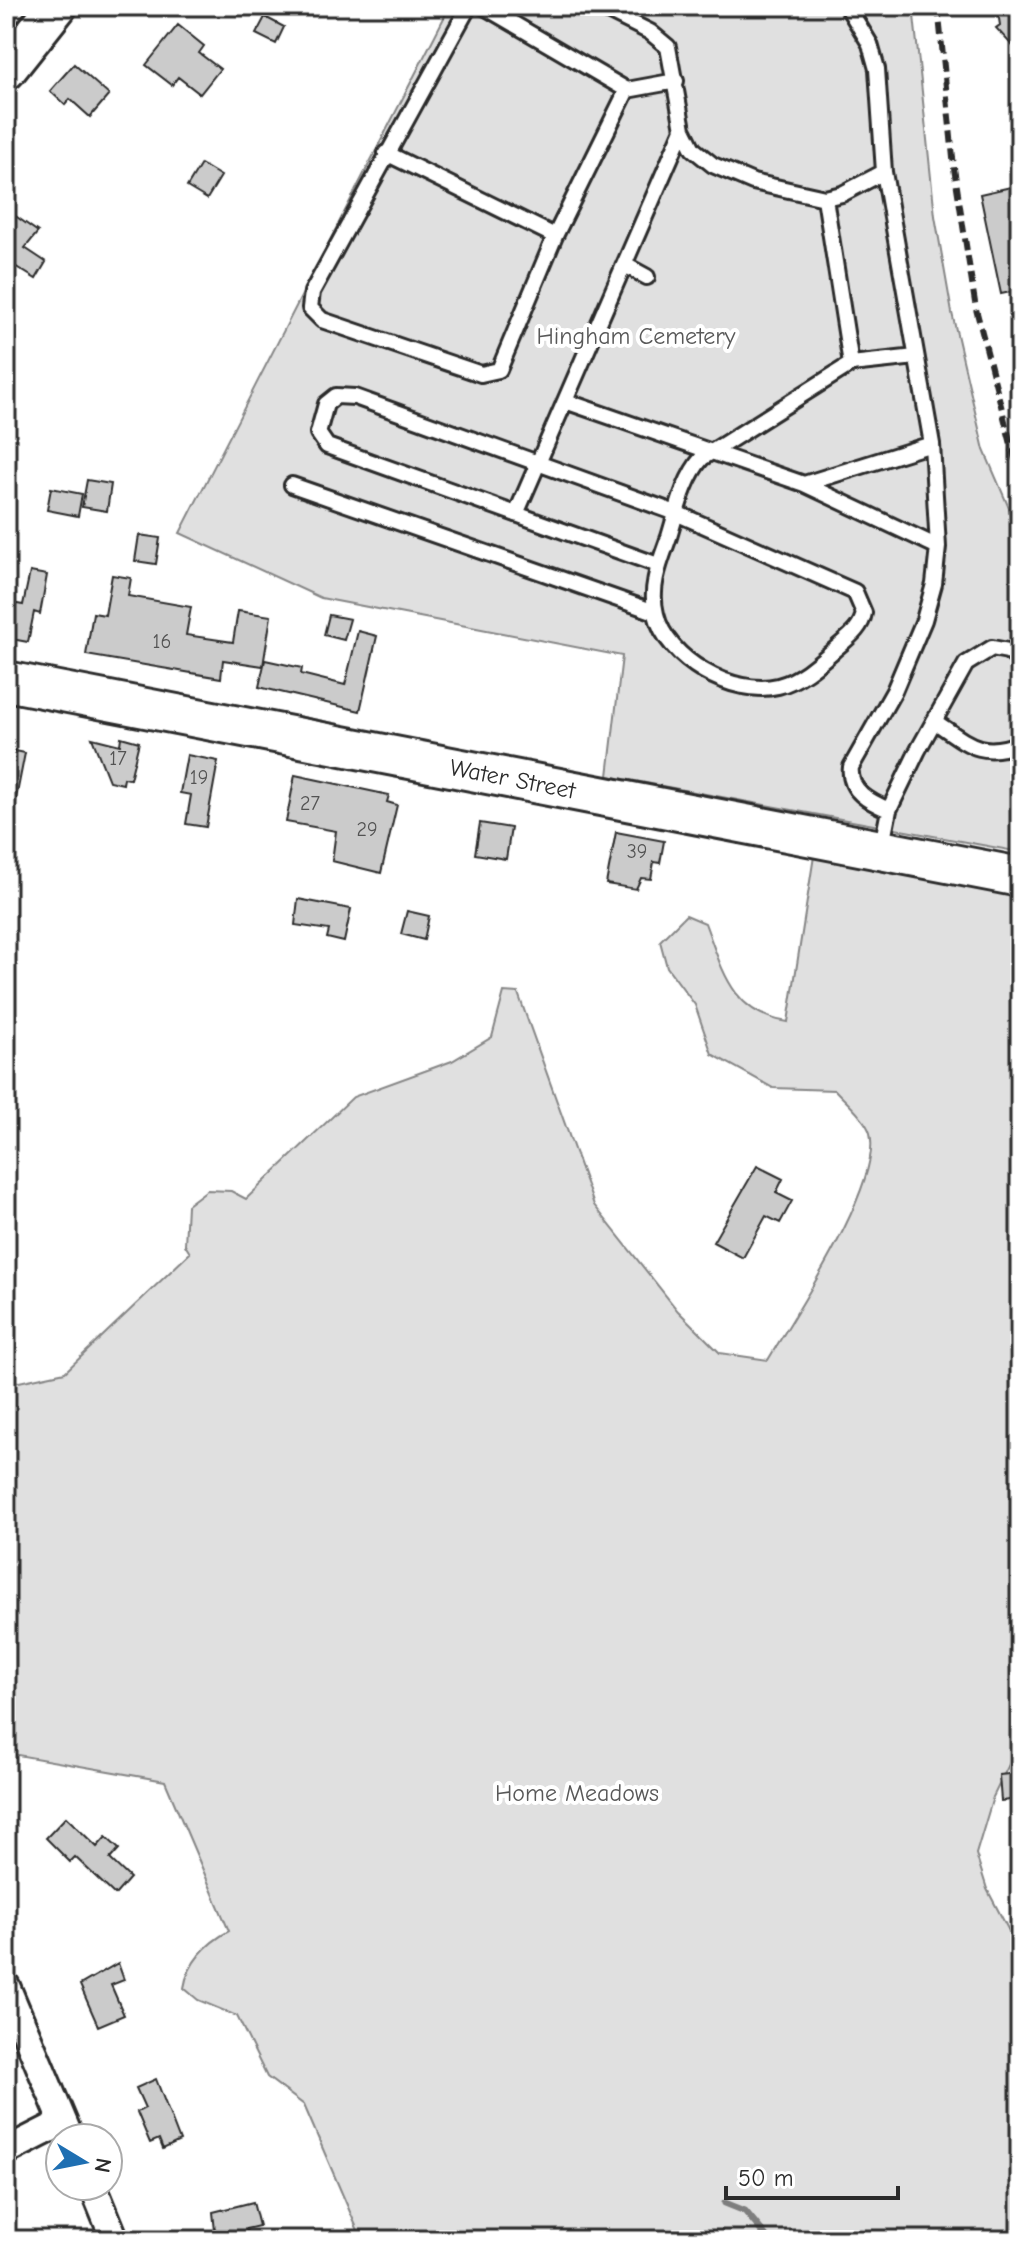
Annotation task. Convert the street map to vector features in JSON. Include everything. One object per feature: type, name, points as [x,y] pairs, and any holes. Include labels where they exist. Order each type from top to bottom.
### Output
[{"type":"main road","points":[[6,70],[57,6]]},
{"type":"main road","name":"Water Street","points":[[6,681],[1020,877]]},
{"type":"street","points":[[6,1986],[64,2122]]},
{"type":"street","points":[[6,2151],[44,2138]]},
{"type":"street","points":[[100,2202],[115,2240]]},
{"type":"lane","points":[[469,6],[312,292],[310,308],[322,320],[481,374],[499,370],[555,236],[627,90]]},
{"type":"lane","points":[[483,6],[627,90],[676,81]]},
{"type":"lane","points":[[598,6],[661,40],[668,47],[683,129],[693,149],[724,172],[825,198],[842,194],[884,172]]},
{"type":"lane","points":[[847,6],[875,57],[884,172],[932,444],[938,547],[934,584],[920,632],[894,691],[851,767],[852,781],[859,793],[889,810]]},
{"type":"lane","points":[[516,514],[683,129]]},
{"type":"lane","points":[[386,153],[555,236]]},
{"type":"lane","points":[[825,198],[851,364]]},
{"type":"lane","points":[[625,265],[647,277]]},
{"type":"lane","points":[[658,565],[327,446],[318,433],[326,404],[336,396],[355,397],[537,462],[676,513],[847,586],[861,600],[863,618],[857,629],[822,660],[782,685],[759,688],[705,672],[685,660],[666,636],[655,612],[658,565],[676,513],[694,467],[712,452],[851,364],[916,357]]},
{"type":"lane","points":[[565,401],[804,484],[938,547]]},
{"type":"lane","points":[[804,484],[932,444]]},
{"type":"lane","points":[[292,485],[655,612]]},
{"type":"lane","points":[[881,850],[889,810],[966,664],[983,650],[1001,648],[1020,661]]},
{"type":"lane","points":[[934,721],[983,751],[1001,750],[1020,743]]},
{"type":"green space","name":"Hingham Cemetery","points":[[450,6],[913,6],[935,216],[952,313],[984,450],[1009,508],[1020,568],[1020,852],[608,776],[622,656],[321,598],[180,533]]},
{"type":"green space","name":"Home Meadows","points":[[814,856],[1020,897],[1020,1742],[993,1797],[976,1854],[987,1889],[1009,1931],[1020,1938],[1020,2240],[362,2240],[304,2105],[267,2077],[237,2016],[198,2000],[184,1988],[200,1954],[229,1931],[165,1781],[6,1753],[6,1380],[19,1382],[65,1372],[190,1253],[185,1245],[187,1205],[207,1190],[231,1191],[246,1199],[353,1097],[452,1061],[492,1037],[504,992],[518,993],[594,1205],[678,1311],[720,1353],[768,1360],[816,1281],[851,1215],[870,1155],[870,1133],[860,1116],[835,1090],[773,1088],[712,1054],[695,1005],[667,967],[660,941],[686,915],[705,923],[724,973],[742,1000],[754,1010],[788,1022]]},
{"type":"building","points":[[997,6],[1020,6],[1020,54],[996,28],[1000,25]]},
{"type":"building","points":[[265,17],[284,27],[276,44],[256,34]]},
{"type":"building","points":[[178,25],[204,46],[199,53],[220,69],[200,94],[178,77],[172,85],[146,65]]},
{"type":"building","points":[[74,64],[109,95],[90,117],[70,99],[65,105],[50,91]]},
{"type":"building","points":[[201,164],[221,176],[207,199],[187,187]]},
{"type":"building","points":[[1011,187],[1020,229],[1020,290],[1001,294],[980,194]]},
{"type":"building","points":[[14,215],[38,232],[25,248],[46,262],[36,279],[13,265],[6,274],[6,226]]},
{"type":"building","points":[[87,480],[111,484],[107,511],[82,507]]},
{"type":"building","points":[[51,488],[82,494],[78,516],[47,510]]},
{"type":"building","points":[[139,535],[160,538],[156,564],[135,561]]},
{"type":"building","points":[[30,572],[47,575],[40,614],[34,612],[28,642],[6,638],[6,602],[23,605]]},
{"type":"building","points":[[112,575],[131,578],[128,596],[191,607],[186,635],[233,642],[238,611],[271,616],[263,666],[223,660],[221,678],[86,655],[93,613],[105,615]]},
{"type":"building","points":[[329,615],[350,619],[344,640],[324,635]]},
{"type":"building","points":[[358,631],[377,636],[360,711],[259,687],[265,660],[302,668],[301,674],[345,685]]},
{"type":"building","points":[[121,737],[139,742],[130,779],[124,778],[123,784],[109,781],[92,738],[120,745]]},
{"type":"building","points":[[6,749],[25,753],[15,804],[6,803]]},
{"type":"building","points":[[187,755],[218,761],[206,827],[186,824],[191,795],[180,793]]},
{"type":"building","points":[[295,775],[389,795],[387,802],[397,805],[381,873],[332,861],[336,831],[286,822]]},
{"type":"building","points":[[480,823],[511,828],[506,859],[475,854]]},
{"type":"building","points":[[616,832],[664,841],[660,863],[654,862],[651,879],[641,878],[636,889],[606,884]]},
{"type":"building","points":[[298,899],[351,909],[344,942],[327,938],[329,930],[295,925]]},
{"type":"building","points":[[407,911],[429,916],[424,940],[401,934]]},
{"type":"building","points":[[757,1166],[783,1179],[776,1193],[792,1201],[780,1223],[766,1216],[743,1258],[713,1242]]},
{"type":"building","points":[[1020,1773],[1020,1799],[1001,1801],[999,1775]]},
{"type":"building","points":[[66,1817],[97,1847],[106,1837],[119,1849],[110,1859],[130,1878],[115,1895],[75,1857],[70,1862],[46,1838]]},
{"type":"building","points":[[118,1963],[124,1980],[111,1985],[124,2015],[98,2026],[80,1985]]},
{"type":"building","points":[[156,2079],[180,2141],[163,2149],[159,2139],[150,2143],[137,2112],[145,2108],[136,2088]]},
{"type":"building","points":[[253,2202],[259,2226],[246,2229],[249,2240],[216,2240],[213,2212]]},
{"type":"waterway","points":[[725,2203],[745,2211],[769,2240]]},
{"type":"railway","points":[[938,6],[954,168],[976,309],[1020,479]]}]
